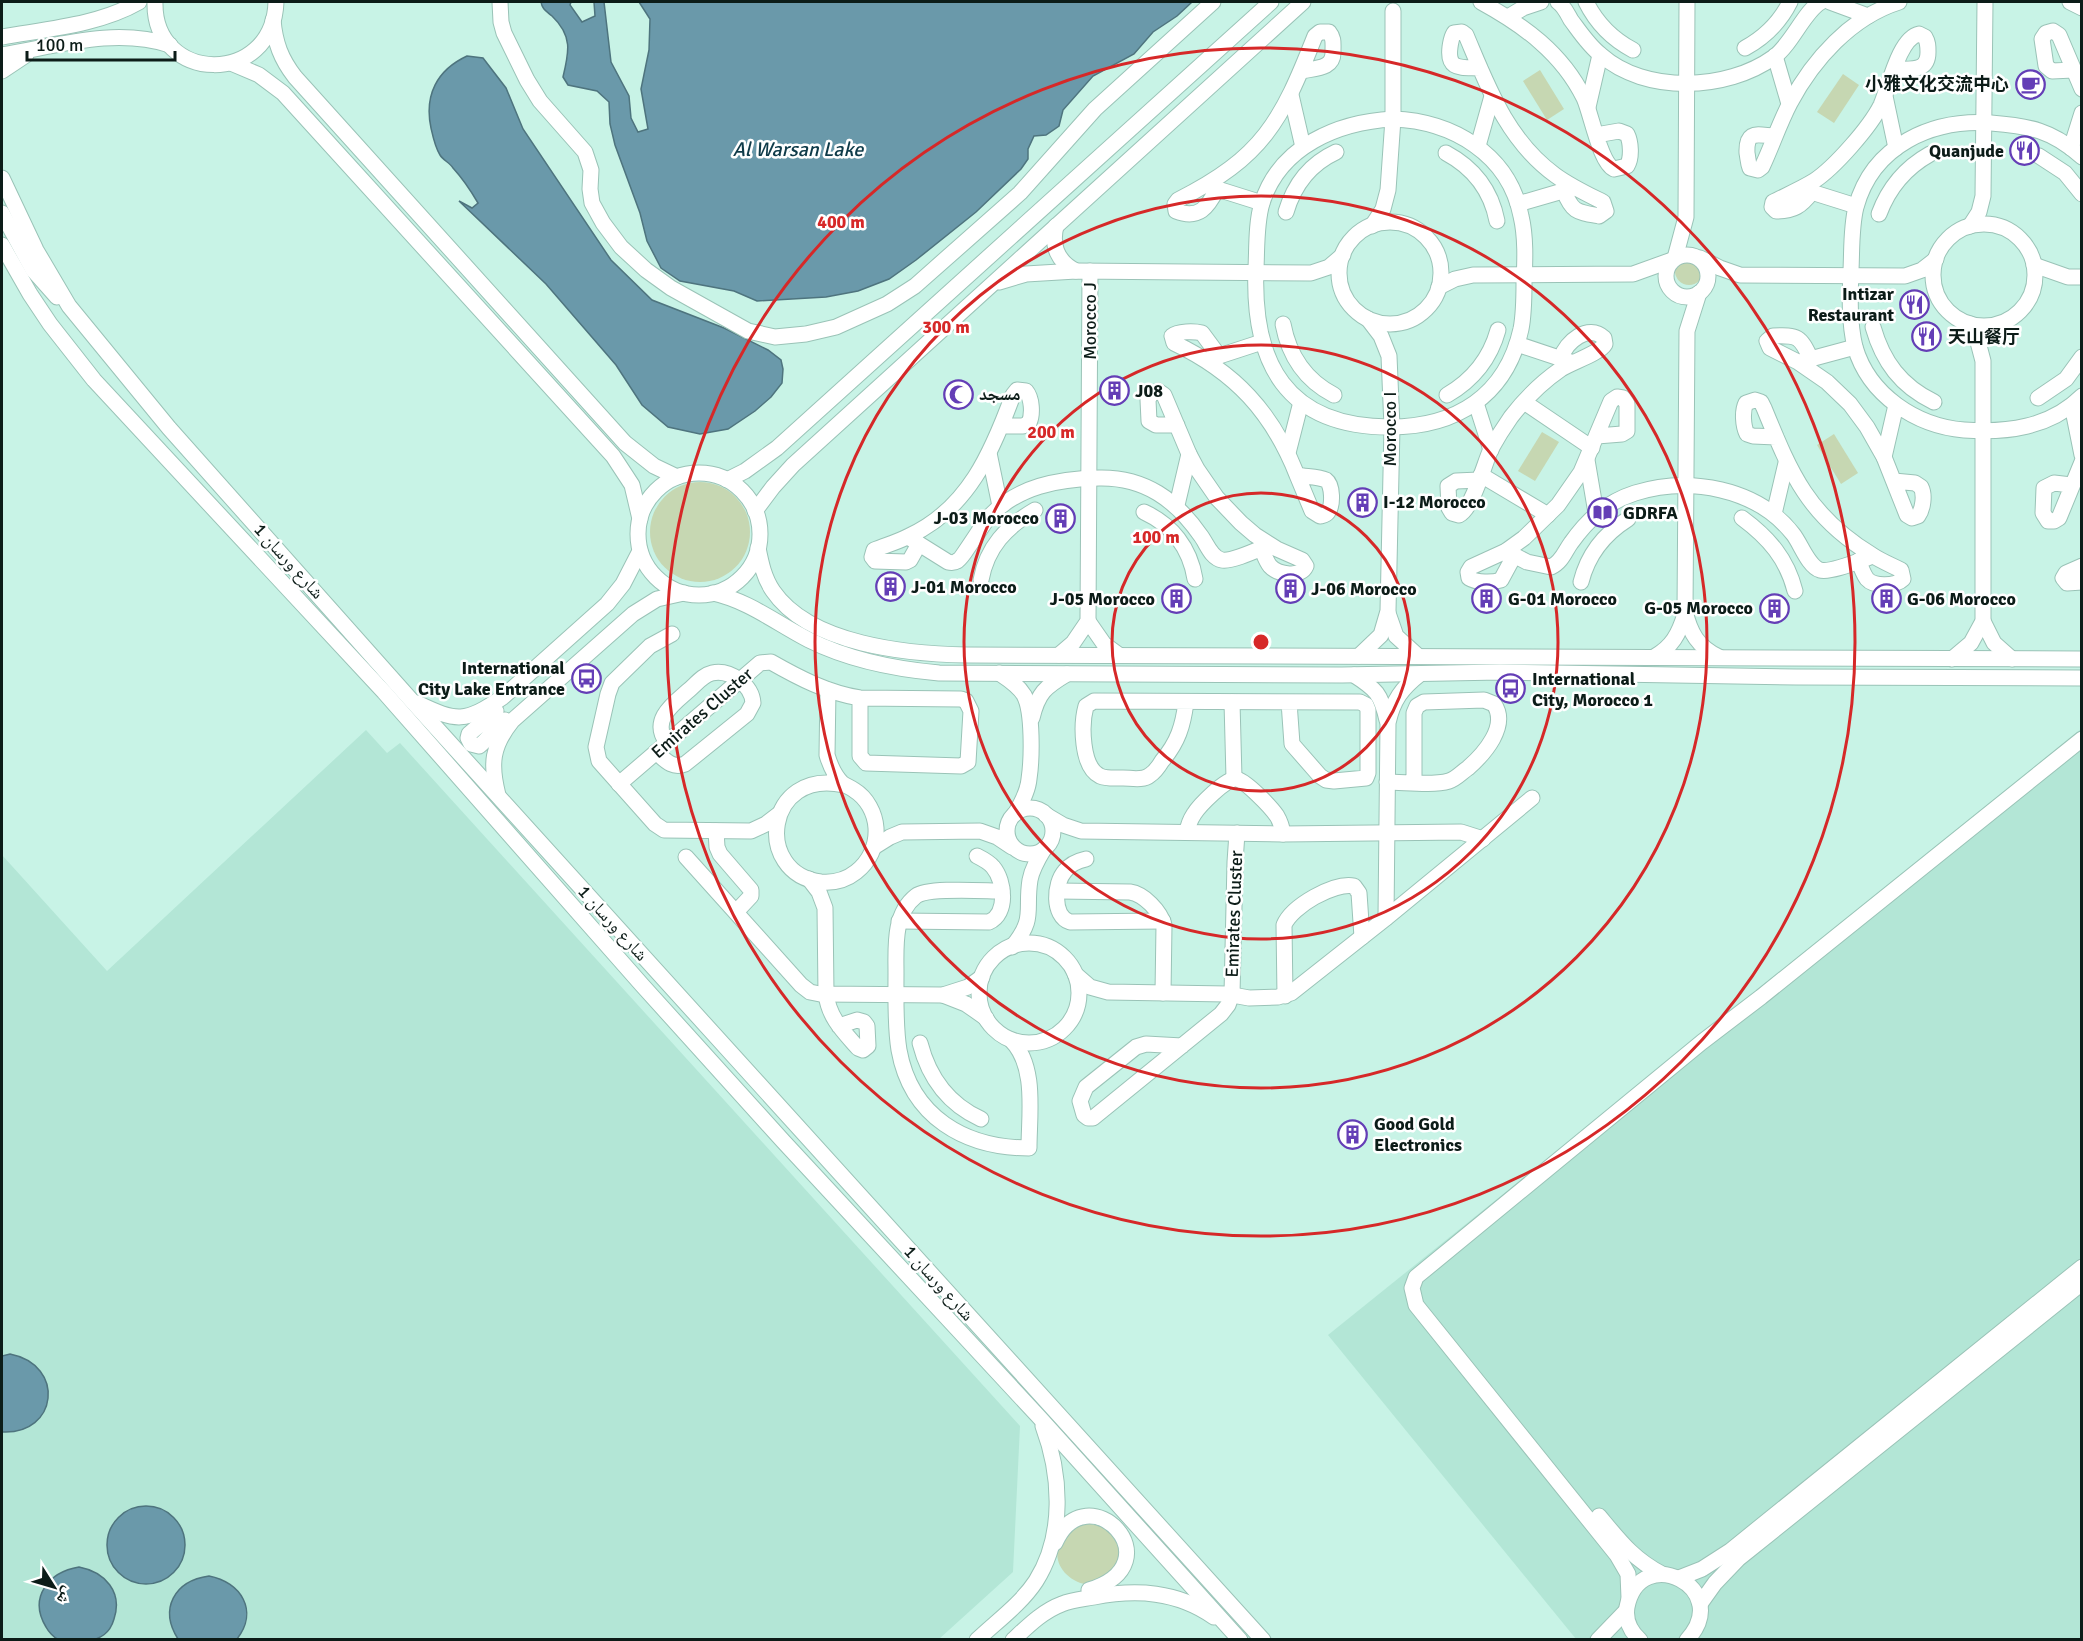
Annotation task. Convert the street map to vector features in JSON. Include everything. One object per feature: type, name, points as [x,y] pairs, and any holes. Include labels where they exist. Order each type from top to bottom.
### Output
[{"type":"street","points":[[2,37],[105,17],[139,2]]},
{"type":"street","points":[[155,2],[156,19],[161,33],[170,45],[192,61],[211,65],[231,63],[250,54],[258,47],[265,39],[273,20],[276,2]]},
{"type":"street","points":[[500,2],[504,33],[527,80],[549,113],[585,152],[591,170],[592,203],[603,223],[621,247],[646,270],[671,288],[748,331],[775,337],[806,334],[836,327],[887,304],[915,286],[1020,193],[1095,109],[1213,2]]},
{"type":"street","points":[[727,480],[753,466],[777,448],[1271,2]]},
{"type":"street","points":[[755,511],[772,487],[793,465],[1303,2]]},
{"type":"street","points":[[1481,2],[1512,10],[1541,2]]},
{"type":"street","points":[[1558,2],[1600,55],[1613,65],[1633,74],[1687,82],[1732,77],[1775,56],[1796,34],[1813,7],[1821,2]]},
{"type":"street","points":[[1586,2],[1596,19],[1609,34],[1634,50]]},
{"type":"street","points":[[1687,2],[1686,216],[1674,259],[1668,266],[1666,277],[1687,331]]},
{"type":"street","points":[[1745,48],[1767,33],[1790,2]]},
{"type":"street","points":[[1830,2],[1863,10],[1899,2]]},
{"type":"street","points":[[1970,226],[1979,212],[1983,196],[1985,2]]},
{"type":"street","points":[[2070,2],[2082,8]]},
{"type":"street","points":[[1512,10],[1573,79],[1588,107],[1596,135]]},
{"type":"street","points":[[1774,136],[1790,104],[1817,61],[1843,36],[1863,10]]},
{"type":"street","points":[[1372,226],[1383,209],[1388,190],[1392,119],[1393,11]]},
{"type":"street","points":[[1580,31],[1596,19]]},
{"type":"street","points":[[273,20],[279,51],[285,65],[295,77],[625,443],[649,463],[677,477]]},
{"type":"street","points":[[1778,21],[1796,34]]},
{"type":"street","points":[[2,24],[39,30]]},
{"type":"street","points":[[2,55],[110,37],[141,38],[170,45]]},
{"type":"street","points":[[2,71],[35,50]]},
{"type":"street","points":[[1588,107],[1600,55]]},
{"type":"street","points":[[1775,56],[1790,104]]},
{"type":"street","points":[[231,63],[259,75],[282,93],[613,456],[627,474],[632,485],[640,519]]},
{"type":"street","points":[[1480,68],[1512,132],[1525,148],[1569,190],[1518,204]]},
{"type":"street","points":[[1856,206],[1806,191],[1834,164],[1873,118],[1885,96],[1894,70]]},
{"type":"street","points":[[2073,70],[2082,89]]},
{"type":"street","points":[[1262,203],[1212,187],[1257,146],[1281,113],[1301,71]]},
{"type":"street","points":[[1291,95],[1303,147]]},
{"type":"street","points":[[1478,146],[1492,96]]},
{"type":"street","points":[[1885,96],[1896,148]]},
{"type":"street","points":[[2082,113],[2077,152],[2052,136],[2032,127],[1968,122],[1937,127],[1909,139],[1896,148],[1877,168],[1866,184],[1856,206],[1851,276],[1851,318],[1855,347],[1876,386],[1896,405],[1913,416],[1942,427],[1983,430],[2019,428],[2038,424],[2077,401],[2082,455]]},
{"type":"street","points":[[1392,119],[1419,122],[1460,135],[1478,146],[1498,166],[1510,184],[1518,204],[1523,227],[1525,275],[1523,319],[1517,344],[1501,378],[1476,403],[1447,418],[1418,425],[1392,428],[1347,423],[1324,415],[1301,402],[1280,379],[1269,362],[1262,342],[1255,301],[1262,203],[1281,168],[1303,147],[1316,139],[1360,122],[1392,119]]},
{"type":"street","points":[[1286,212],[1301,179],[1321,160],[1336,152]]},
{"type":"street","points":[[1446,153],[1465,165],[1480,181],[1491,200],[1497,221]]},
{"type":"street","points":[[1879,214],[1895,182],[1911,166],[1930,154]]},
{"type":"street","points":[[2039,156],[2057,166],[2079,185]]},
{"type":"street","points":[[1480,181],[1498,166]]},
{"type":"street","points":[[1281,168],[1301,179]]},
{"type":"street","points":[[1877,168],[1895,182]]},
{"type":"street","name":"شارع ورسان 1","points":[[2,178],[36,250],[69,306],[163,421],[411,700],[1263,1640]]},
{"type":"street","points":[[1388,190],[1403,224]]},
{"type":"street","points":[[1983,196],[1989,212],[1999,226]]},
{"type":"street","points":[[2,213],[39,278],[69,306]]},
{"type":"street","points":[[1686,216],[1699,258],[1706,265],[1708,273],[1707,282],[1687,331],[1685,611],[1695,639],[1706,650],[1719,657]]},
{"type":"street","points":[[992,284],[1026,274],[1083,271],[1311,273],[1329,267],[1343,255],[1354,237],[1372,226],[1388,223],[1403,224],[1422,233],[1429,240],[1438,258],[1441,273],[1439,287],[1428,306],[1408,320],[1392,324],[1368,319],[1352,307],[1342,291],[1328,280],[1311,273]]},
{"type":"street","points":[[1985,224],[1999,226],[2019,238],[2026,246],[2034,265],[2033,290],[2020,310],[2010,319],[1998,324],[1979,326],[1970,324],[1952,314],[1940,301],[1936,293],[1934,271],[1936,259],[1942,247],[1952,236],[1970,226],[1985,224]]},
{"type":"street","points":[[1056,226],[1054,239],[1057,253],[1065,264],[1083,271]]},
{"type":"street","name":"شارع ورسان 1","points":[[2,245],[50,324],[94,380],[384,692],[642,985],[783,1141],[1040,1417],[1240,1640]]},
{"type":"street","points":[[1439,287],[1455,279],[1473,275],[1633,274],[1684,254],[1740,275],[1905,276],[1922,270],[1936,259]]},
{"type":"street","points":[[1342,291],[1340,276],[1343,255]]},
{"type":"street","points":[[1438,258],[1473,275]]},
{"type":"street","points":[[2034,265],[2075,277]]},
{"type":"street","name":"Morocco J","points":[[1083,271],[1090,478],[1088,621]]},
{"type":"street","points":[[1633,274],[1687,297],[1740,275]]},
{"type":"street","points":[[1905,276],[1922,283],[1936,293]]},
{"type":"street","points":[[2033,290],[2075,277]]},
{"type":"street","name":"Morocco I","points":[[1359,656],[1381,635],[1388,611],[1392,428],[1389,356],[1381,336],[1368,319]]},
{"type":"street","name":"Morocco I","points":[[1389,356],[1398,333],[1408,320]]},
{"type":"street","points":[[1283,324],[1286,340],[1298,365],[1312,381],[1334,395]]},
{"type":"street","points":[[1970,324],[1983,361],[1983,621],[1994,643],[2012,659]]},
{"type":"street","points":[[1983,361],[1998,324]]},
{"type":"street","points":[[1873,327],[1881,350],[1893,372],[1907,386],[1934,402]]},
{"type":"street","points":[[1447,395],[1465,383],[1481,367],[1491,350],[1498,330]]},
{"type":"street","points":[[1262,342],[1213,358],[1257,405],[1288,453],[1297,475]]},
{"type":"street","points":[[1517,344],[1567,360],[1524,402],[1501,432],[1480,477],[1548,515]]},
{"type":"street","points":[[1855,347],[1804,360],[1850,404],[1867,427],[1894,481]]},
{"type":"street","points":[[2038,398],[2077,374],[2082,357]]},
{"type":"street","points":[[1280,379],[1298,365]]},
{"type":"street","points":[[1481,367],[1501,378]]},
{"type":"street","points":[[1876,386],[1893,372]]},
{"type":"street","points":[[1288,453],[1301,402]]},
{"type":"street","points":[[1524,402],[1592,448]]},
{"type":"street","points":[[1476,403],[1491,450]]},
{"type":"street","points":[[1884,457],[1896,405]]},
{"type":"street","points":[[1001,426],[975,479],[956,503],[914,540],[948,562],[954,563],[959,560],[982,526],[1000,506],[1047,483],[1090,478],[1136,483],[1157,492],[1177,506],[1194,526],[1213,555],[1220,560],[1228,560],[1265,546],[1228,511],[1206,484],[1189,454],[1177,425]]},
{"type":"street","points":[[1592,448],[1574,484],[1548,515],[1510,553],[1527,562],[1551,567],[1561,560],[1579,532],[1596,513],[1620,499],[1645,490],[1686,487],[1713,488],[1732,493],[1751,500],[1774,514],[1794,535],[1812,564],[1819,569],[1827,570],[1866,558],[1822,515],[1802,490],[1786,463],[1776,437]]},
{"type":"street","points":[[1592,448],[1596,513]]},
{"type":"street","points":[[989,453],[1000,506]]},
{"type":"street","points":[[1177,506],[1189,454]]},
{"type":"street","points":[[2071,485],[2082,462]]},
{"type":"street","points":[[1774,514],[1786,463]]},
{"type":"street","points":[[702,473],[727,480],[747,496],[755,511],[759,533],[755,557],[745,573],[730,586],[713,593],[694,595],[684,593],[663,583],[653,574],[640,551],[638,529],[646,503],[656,490],[677,477],[702,473]]},
{"type":"street","points":[[981,580],[988,555],[998,539],[1019,520],[1035,510]]},
{"type":"street","points":[[1144,512],[1167,526],[1179,539],[1191,562],[1195,579]]},
{"type":"street","points":[[1742,518],[1776,548],[1790,573],[1795,591]]},
{"type":"street","points":[[1581,582],[1587,563],[1596,547],[1628,519]]},
{"type":"street","points":[[982,526],[998,539]]},
{"type":"street","points":[[1179,539],[1194,526]]},
{"type":"street","points":[[1579,532],[1596,547]]},
{"type":"street","points":[[1776,548],[1794,535]]},
{"type":"street","points":[[758,548],[771,589],[785,605],[802,618],[856,641],[893,650],[919,653],[1536,658],[2082,659]]},
{"type":"street","points":[[411,700],[447,716],[469,716],[485,709],[503,697],[616,594],[630,574],[640,551]]},
{"type":"street","points":[[2082,566],[2066,573],[2063,578],[2067,583],[2082,582]]},
{"type":"street","points":[[499,797],[493,769],[495,750],[507,728],[525,709],[633,614],[657,599],[684,593]]},
{"type":"street","points":[[713,593],[745,603],[822,646],[874,663],[928,672],[1354,675],[1500,672],[1796,677],[2082,678]]},
{"type":"street","name":"Morocco I","points":[[1388,611],[1396,636],[1418,656]]},
{"type":"street","points":[[1654,657],[1676,638],[1685,611]]},
{"type":"street","points":[[1059,655],[1079,637],[1088,621],[1098,637],[1119,655]]},
{"type":"street","points":[[1952,659],[1971,643],[1983,621]]},
{"type":"street","points":[[672,634],[643,652],[609,688],[596,752],[599,761],[655,824],[664,830],[751,831],[766,824],[779,814]]},
{"type":"street","points":[[1500,672],[1511,668],[1535,666],[1539,663],[1536,658]]},
{"type":"street","points":[[1796,677],[1792,672],[1797,665],[1822,664],[1843,659]]},
{"type":"street","name":"Emirates Cluster","points":[[619,784],[760,663],[768,661],[828,690]]},
{"type":"street","points":[[723,673],[740,680],[750,691],[753,699],[752,707],[747,714],[682,766],[671,765],[662,747],[664,738],[660,727],[664,713],[705,675],[723,673]]},
{"type":"street","points":[[999,673],[1024,695],[1031,724]]},
{"type":"street","points":[[1030,881],[1006,831],[1029,780],[1031,724],[1035,705],[1040,693],[1049,684],[1066,674]]},
{"type":"street","points":[[1386,918],[1388,723],[1391,707],[1398,694],[1420,674]]},
{"type":"street","points":[[1354,675],[1377,692],[1388,723]]},
{"type":"street","points":[[525,677],[501,706],[471,730],[469,741],[479,746],[503,721],[525,709]]},
{"type":"street","points":[[844,785],[832,768],[828,755],[828,690],[860,698],[966,700],[971,711],[968,762],[961,766],[866,764],[860,756],[860,698]]},
{"type":"street","points":[[1387,782],[1414,782],[1450,781],[1487,749],[1494,736],[1498,714],[1494,704],[1484,700],[1424,702],[1417,706],[1413,713],[1414,782]]},
{"type":"street","points":[[1186,702],[1177,741],[1151,775],[1144,778],[1107,778],[1098,775],[1089,767],[1084,719],[1086,706],[1090,702],[1186,702],[1289,702],[1365,704],[1368,710],[1368,773],[1366,778],[1330,781],[1320,776],[1292,744],[1289,702]]},
{"type":"street","points":[[1232,702],[1234,778]]},
{"type":"street","points":[[1640,1640],[1631,1629],[1628,1574],[1617,1555],[1416,1305],[1412,1288],[1416,1277],[1702,1042],[2082,739]]},
{"type":"street","points":[[780,850],[776,832],[779,814],[785,803],[818,772],[828,755]]},
{"type":"street","points":[[1187,832],[1198,809],[1224,782],[1234,778],[1243,781],[1275,813],[1283,834]]},
{"type":"street","points":[[686,857],[806,989],[826,994],[943,995],[968,987],[982,977],[994,959],[1012,947],[1023,932],[1029,915],[1030,881],[1052,833],[1050,820],[1029,780]]},
{"type":"street","points":[[804,787],[817,782],[844,785],[863,797],[874,817],[876,837],[874,847],[866,862],[860,869],[843,879],[830,895],[825,908]]},
{"type":"street","points":[[1362,937],[1359,893],[1354,886],[1329,890],[1302,906],[1287,919],[1284,925],[1285,996],[1291,993],[1362,937],[1386,918],[1532,798]]},
{"type":"street","points":[[874,847],[902,832],[980,831],[997,825],[1020,811],[1032,808],[1045,814]]},
{"type":"street","name":"Emirates Cluster","points":[[1045,814],[1063,825],[1081,831],[1283,834],[1461,832],[1483,839]]},
{"type":"street","points":[[874,817],[902,832]]},
{"type":"street","points":[[716,831],[720,854],[751,890],[751,896],[736,912]]},
{"type":"street","points":[[751,831],[770,840],[780,850],[791,868],[808,879],[819,892],[825,908],[826,994],[831,1014],[838,1026]]},
{"type":"street","points":[[980,831],[997,837],[1015,849],[1031,854],[1046,847]]},
{"type":"street","name":"Emirates Cluster","points":[[1046,847],[1081,831]]},
{"type":"street","name":"Emirates Cluster","points":[[1232,994],[1237,833]]},
{"type":"street","points":[[899,921],[989,922],[996,918],[1000,912],[1002,891],[998,874],[992,866],[977,856]]},
{"type":"street","points":[[1086,859],[1078,861],[1065,870],[1061,876],[1058,912],[1067,921],[1163,921]]},
{"type":"street","points":[[808,879],[826,882],[843,879]]},
{"type":"street","points":[[1002,891],[924,892],[913,899],[899,921],[896,994],[898,1047],[909,1081],[921,1101],[941,1122],[966,1138],[992,1146],[1029,1148],[1028,1070],[1020,1051],[1011,1040]]},
{"type":"street","points":[[1058,891],[1134,892],[1144,898],[1163,921],[1165,929],[1163,993]]},
{"type":"street","name":"Emirates Cluster","points":[[1029,915],[1036,933],[1048,947],[1064,958],[1090,987],[1108,992],[1232,994],[1249,998],[1285,996]]},
{"type":"street","points":[[1012,947],[1030,944],[1048,947]]},
{"type":"street","points":[[1028,1070],[1036,1053],[1049,1039],[1068,1025],[1074,1015],[1079,995],[1076,974]]},
{"type":"street","points":[[982,977],[980,998],[986,1018]]},
{"type":"street","points":[[1074,1015],[1090,1001],[1108,992]]},
{"type":"street","points":[[1182,1046],[1146,1044],[1136,1047],[1086,1087],[1080,1101],[1084,1115],[1093,1118],[1182,1046],[1221,1014],[1232,994]]},
{"type":"street","points":[[943,995],[966,1004],[986,1018],[1001,1035],[1011,1040],[1036,1043],[1049,1039]]},
{"type":"street","points":[[920,1043],[927,1066],[939,1087],[957,1105],[981,1119]]},
{"type":"street","points":[[921,1101],[939,1087]]},
{"type":"street","points":[[1700,1604],[1729,1560],[2082,1267]]},
{"type":"street","points":[[1679,1578],[1729,1560],[2082,1283]]},
{"type":"street","points":[[1037,1580],[1052,1539],[1058,1500],[1054,1457],[1040,1417]]},
{"type":"street","points":[[1544,1447],[1629,1552],[1662,1574],[1679,1578],[1693,1588],[1700,1604],[1699,1632],[1687,1640]]},
{"type":"street","points":[[977,1640],[1022,1599],[1037,1580],[1044,1571],[1060,1533],[1067,1525],[1075,1520],[1095,1516],[1114,1525],[1125,1542],[1126,1552],[1120,1572],[1114,1580],[1082,1593],[1044,1614],[1013,1640]]},
{"type":"street","points":[[1598,1640],[1628,1604],[1639,1583],[1646,1578],[1662,1574]]},
{"type":"street","points":[[1062,1604],[1125,1593],[1154,1593],[1190,1604],[1210,1614],[1228,1627]]},
{"type":"shaded area","points":[[1540,70],[1564,109],[1547,120],[1523,81]]},
{"type":"shaded area","points":[[1843,74],[1859,85],[1834,123],[1817,112]]},
{"type":"shaded area","points":[[1689,257],[1699,261],[1703,271],[1699,281],[1689,285],[1679,281],[1675,271],[1679,261]]},
{"type":"shaded area","points":[[1542,432],[1559,442],[1535,481],[1518,471]]},
{"type":"shaded area","points":[[1834,434],[1858,473],[1841,484],[1817,445]]},
{"type":"shaded area","points":[[700,482],[719,486],[735,497],[746,513],[750,532],[746,551],[735,567],[719,578],[700,582],[681,578],[665,567],[654,551],[650,532],[654,513],[665,497],[681,486]]},
{"type":"shaded area","points":[[2081,729],[2081,1639],[1576,1639],[1328,1335]]},
{"type":"shaded area","points":[[366,730],[387,753],[400,743],[1020,1426],[1013,1572],[939,1639],[2,1639],[2,855],[107,971]]},
{"type":"shaded area","points":[[1082,1522],[1109,1528],[1120,1546],[1117,1568],[1090,1585],[1068,1576],[1057,1557],[1062,1538]]},
{"type":"water","name":"Al Warsan Lake","points":[[541,2],[571,2],[570,5],[582,22],[595,16],[594,2],[604,2],[611,62],[629,96],[631,118],[638,132],[648,129],[641,89],[649,50],[650,19],[639,2],[1192,2],[1177,16],[1153,32],[1134,54],[1093,76],[1063,110],[1059,126],[1046,135],[1034,136],[1028,149],[1028,159],[1021,169],[976,212],[889,279],[858,291],[826,297],[757,301],[734,291],[680,281],[661,268],[647,241],[640,213],[615,145],[610,124],[609,102],[597,91],[568,85],[563,77],[568,52],[566,37],[559,23],[545,10]]},
{"type":"water","points":[[467,56],[483,58],[506,88],[523,129],[611,260],[652,300],[724,328],[768,350],[781,360],[782,383],[755,411],[728,429],[700,434],[668,427],[642,405],[616,365],[546,284],[459,201],[472,208],[478,203],[460,176],[438,152],[431,128],[429,105],[431,94],[441,76]]},
{"type":"water","points":[[10,1354],[28,1361],[40,1371],[47,1384],[48,1398],[44,1412],[35,1423],[21,1430],[2,1432],[2,1356]]},
{"type":"water","points":[[146,1506],[161,1509],[178,1523],[185,1545],[182,1560],[168,1577],[146,1584],[131,1581],[114,1567],[107,1545],[110,1530],[124,1513]]},
{"type":"water","points":[[79,1567],[97,1573],[110,1585],[116,1600],[114,1619],[107,1632],[96,1639],[59,1640],[48,1630],[41,1616],[39,1606],[41,1596],[51,1580],[59,1574]]},
{"type":"water","points":[[209,1576],[230,1584],[238,1591],[246,1608],[243,1628],[237,1639],[178,1639],[172,1628],[170,1617],[173,1598],[187,1584]]},
{"type":"place","name":"小雅文化交流中心","points":[[2030,84]]},
{"type":"place","name":"Quanjude","points":[[2025,151]]},
{"type":"place","name":"Intizar Restaurant","points":[[1915,304]]},
{"type":"place","name":"天山餐厅","points":[[1927,337]]},
{"type":"place","name":"J08","points":[[1114,391]]},
{"type":"place","name":"مسجد","points":[[958,394]]},
{"type":"place","name":"I-12 Morocco","points":[[1362,502]]},
{"type":"place","name":"GDRFA","points":[[1602,513]]},
{"type":"place","name":"J-03 Morocco","points":[[1060,518]]},
{"type":"place","name":"J-01 Morocco","points":[[890,587]]},
{"type":"place","name":"J-06 Morocco","points":[[1290,589]]},
{"type":"place","name":"J-05 Morocco","points":[[1176,599]]},
{"type":"place","name":"G-01 Morocco","points":[[1487,599]]},
{"type":"place","name":"G-06 Morocco","points":[[1886,599]]},
{"type":"place","name":"G-05 Morocco","points":[[1774,608]]},
{"type":"place","name":"International City Lake Entrance","points":[[586,678]]},
{"type":"place","name":"International City, Morocco 1","points":[[1511,689]]},
{"type":"place","name":"Good Gold Electronics","points":[[1353,1134]]}]
